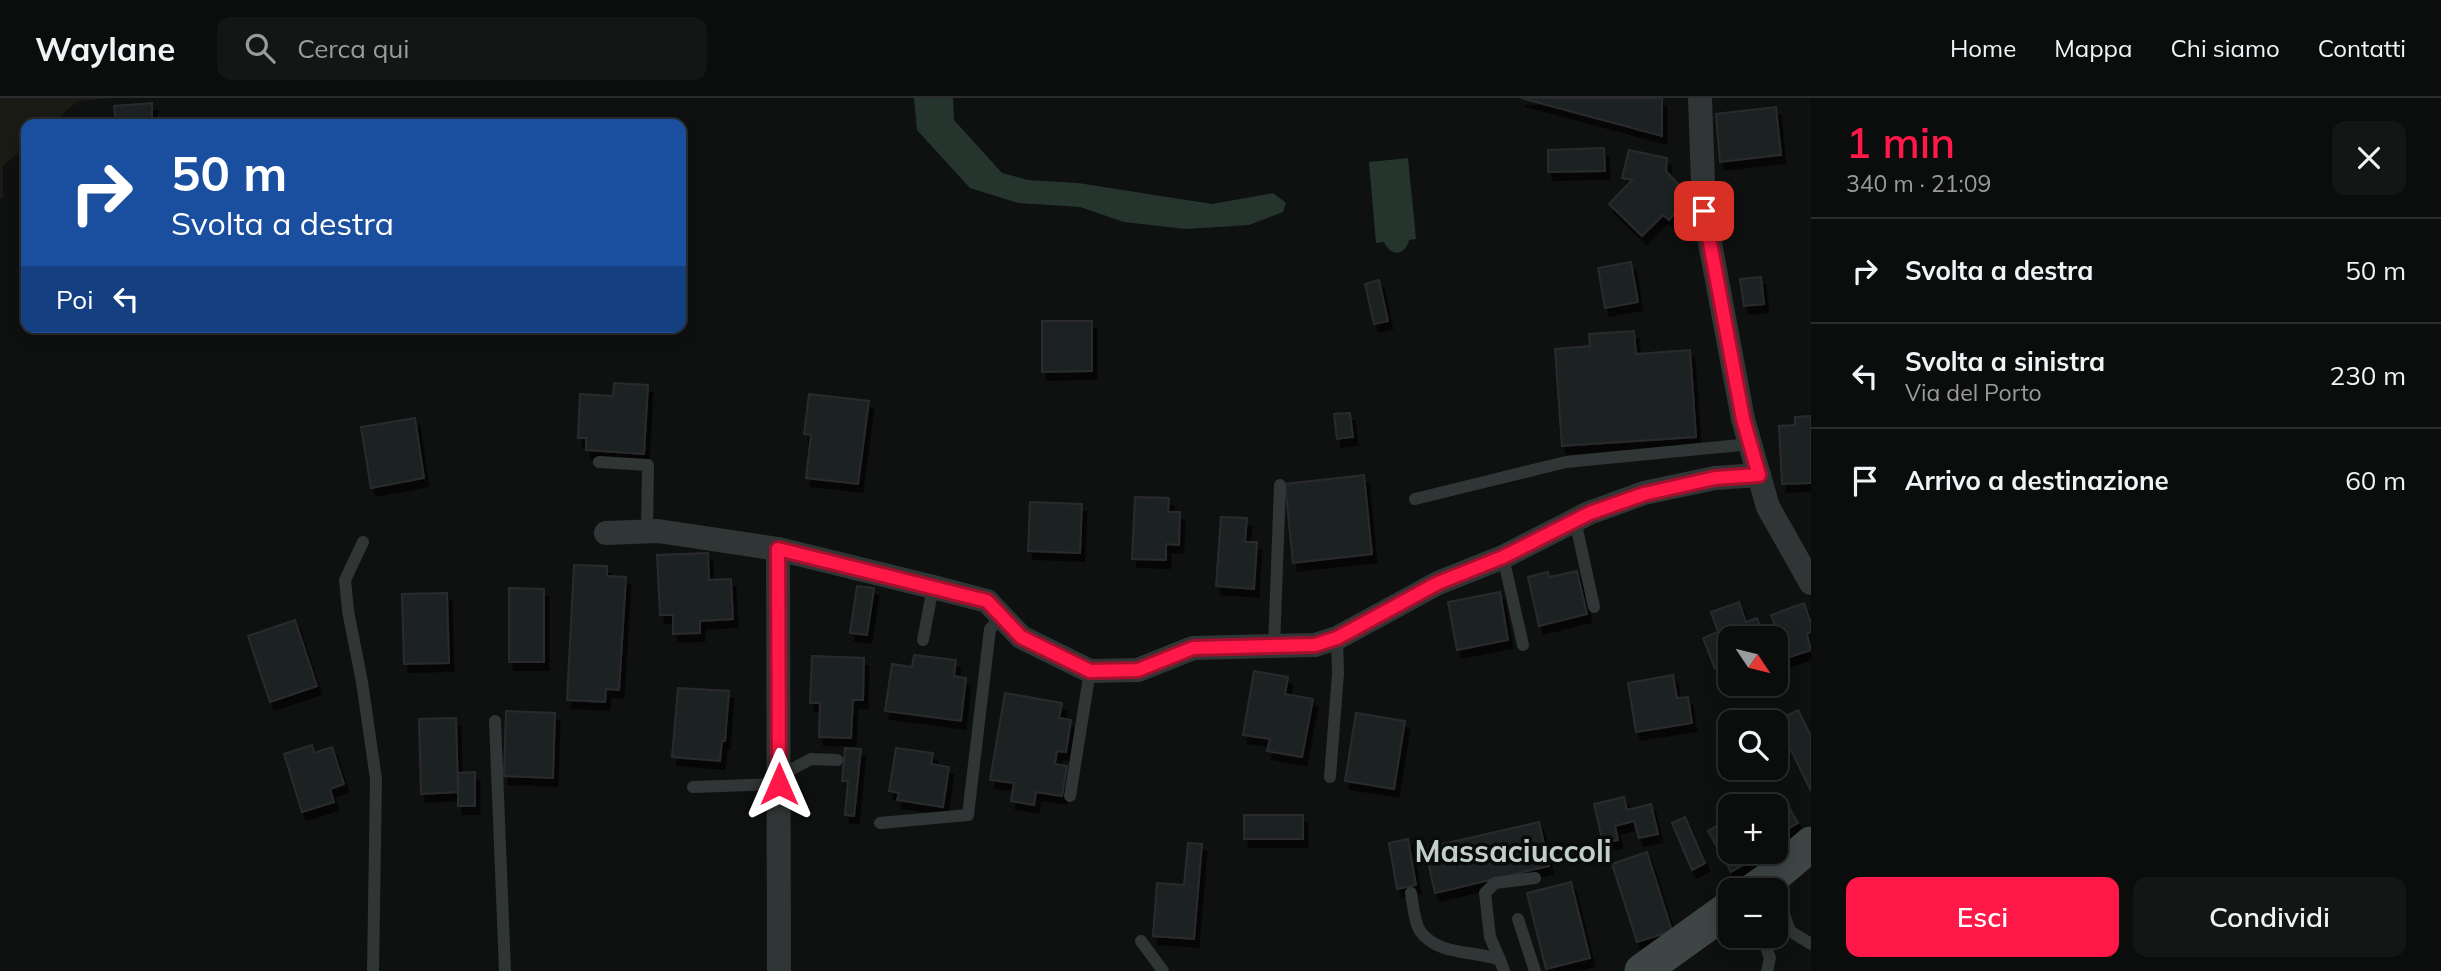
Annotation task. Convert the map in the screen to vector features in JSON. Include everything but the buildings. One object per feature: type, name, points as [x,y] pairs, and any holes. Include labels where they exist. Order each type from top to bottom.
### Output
[{"type":"street","points":[[1700,98],[1704,211],[1743,419],[1768,507],[1811,583]]},
{"type":"street","points":[[606,533],[658,531],[778,549],[933,587],[987,601],[1021,637],[1090,671],[1138,670],[1193,648],[1315,645],[1337,638],[1438,583],[1503,557],[1575,520],[1644,494],[1715,478],[1759,475]]},
{"type":"street","points":[[778,549],[779,971]]},
{"type":"street","points":[[1779,878],[1811,844]]},
{"type":"street","points":[[1642,971],[1718,916]]},
{"type":"lane","points":[[1415,499],[1566,462],[1751,444]]},
{"type":"lane","points":[[598,462],[648,465],[647,532]]},
{"type":"lane","points":[[1274,647],[1280,485]]},
{"type":"lane","points":[[1575,520],[1594,607]]},
{"type":"lane","points":[[363,542],[345,580],[376,779],[373,971]]},
{"type":"lane","points":[[1503,557],[1523,645]]},
{"type":"lane","points":[[923,640],[933,587]]},
{"type":"lane","points":[[880,823],[968,815],[989,629],[1002,618]]},
{"type":"lane","points":[[1330,777],[1338,673],[1337,638]]},
{"type":"lane","points":[[1070,796],[1090,671]]},
{"type":"lane","points":[[495,721],[505,971]]},
{"type":"lane","points":[[693,787],[779,780],[811,759],[836,761]]},
{"type":"lane","points":[[1502,966],[1490,937],[1485,893],[1495,883],[1535,877]]},
{"type":"lane","points":[[1411,893],[1419,929],[1438,948],[1485,955],[1502,966]]},
{"type":"lane","points":[[1518,919],[1535,971]]},
{"type":"lane","points":[[1788,927],[1811,944]]},
{"type":"lane","points":[[1141,941],[1163,971]]},
{"type":"lane","points":[[1766,948],[1770,958],[1768,971]]},
{"type":"shaded area","points":[[0,98],[115,98],[78,101],[57,119],[21,119],[21,150],[3,166],[3,198],[0,199]]},
{"type":"shaded area","points":[[914,98],[953,98],[954,120],[1002,173],[1028,180],[1078,183],[1212,204],[1273,193],[1286,203],[1283,212],[1249,225],[1185,229],[1124,222],[1080,207],[1018,203],[970,188],[917,130]]},
{"type":"shaded area","points":[[1408,158],[1416,239],[1409,240],[1398,253],[1390,250],[1384,242],[1376,243],[1369,162]]},
{"type":"district","name":"Massaciuccoli","points":[[1513,852]]},
{"type":"route","points":[[779,784],[778,549],[987,601],[1021,637],[1090,671],[1138,670],[1193,648],[1315,645],[1337,638],[1438,583],[1503,557],[1590,513],[1644,494],[1715,478],[1759,475],[1743,419],[1704,211]]}]
